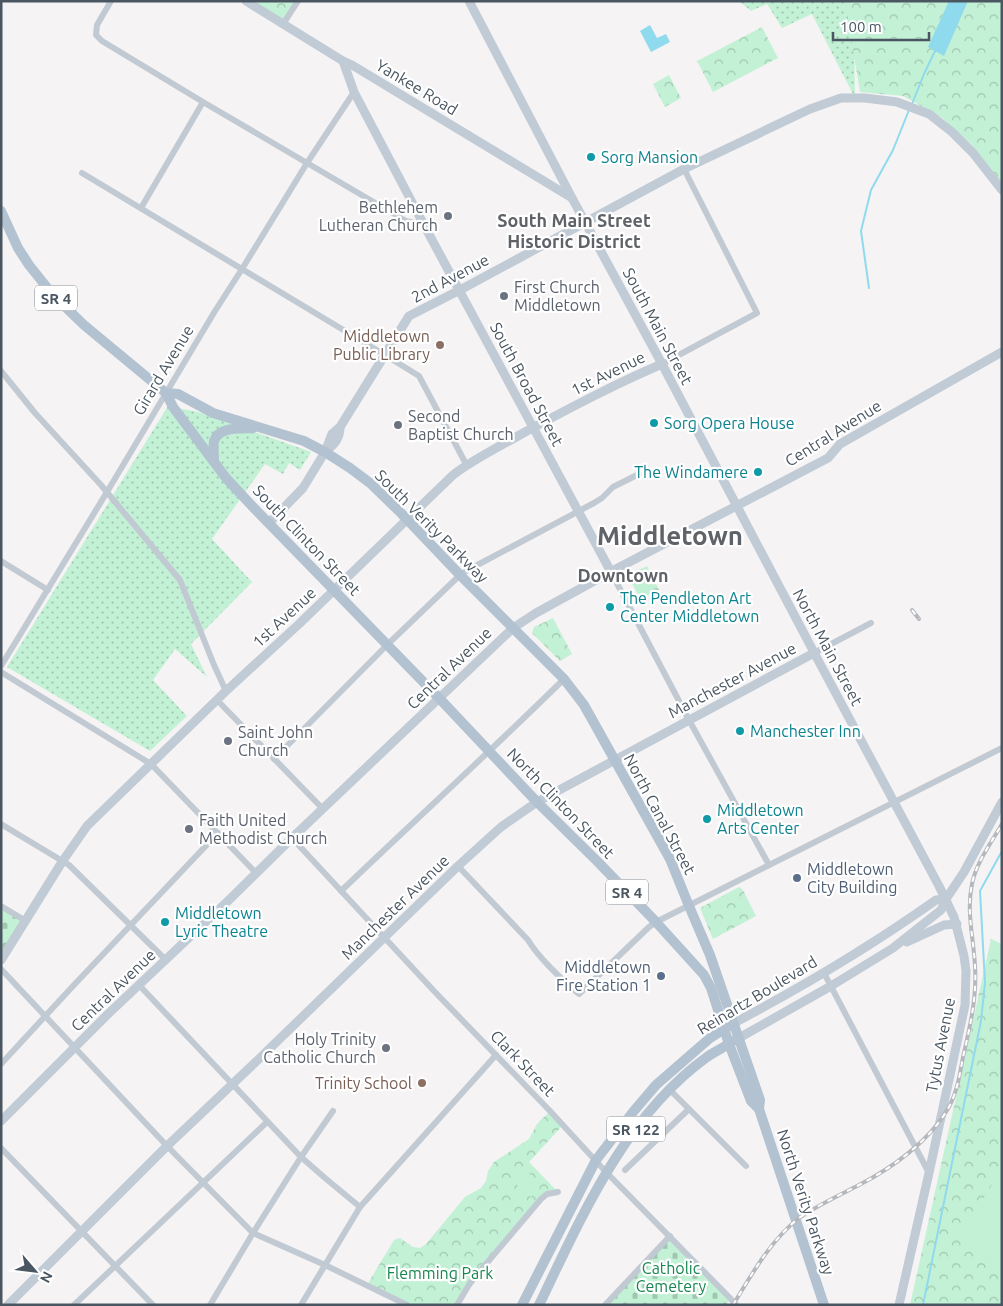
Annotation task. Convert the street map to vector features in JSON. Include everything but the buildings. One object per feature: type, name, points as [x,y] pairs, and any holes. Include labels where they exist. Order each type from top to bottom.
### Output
[{"type":"main road","name":"South Verity Parkway","points":[[1,211],[18,248],[52,295],[166,393],[178,394],[213,413],[304,441],[350,468],[370,483],[513,628]]},
{"type":"main road","name":"South Clinton Street","points":[[166,393],[173,408],[235,488],[439,698]]},
{"type":"main road","points":[[214,461],[214,443],[217,436],[224,431],[262,428]]},
{"type":"main road","name":"North Canal Street","points":[[513,628],[564,679],[584,705],[670,859],[710,955],[739,1038]]},
{"type":"main road","name":"North Clinton Street","points":[[439,698],[537,802],[656,922],[706,978],[724,1029]]},
{"type":"main road","name":"Reinartz Boulevard","points":[[522,1305],[596,1160],[656,1085],[710,1038],[734,1023]]},
{"type":"main road","name":"North Verity Parkway","points":[[724,1029],[751,1100],[760,1110]]},
{"type":"main road","name":"Reinartz Boulevard","points":[[539,1305],[568,1243],[606,1172],[625,1143],[670,1090],[706,1058],[739,1038]]},
{"type":"main road","name":"North Verity Parkway","points":[[739,1038],[760,1100],[760,1110],[824,1305]]},
{"type":"street","points":[[111,1],[97,25],[96,35],[102,40],[203,102],[406,221],[424,225]]},
{"type":"street","name":"Yankee Road","points":[[246,1],[572,198]]},
{"type":"street","points":[[283,24],[298,1]]},
{"type":"street","name":"South Main Street","points":[[469,1],[585,223],[737,506]]},
{"type":"street","name":"South Broad Street","points":[[343,61],[354,92],[424,225],[689,720],[769,865]]},
{"type":"street","name":"Girard Avenue","points":[[1,666],[215,311],[307,163],[354,92]]},
{"type":"street","name":"2nd Avenue","points":[[269,523],[303,488],[325,452],[332,447],[340,435],[340,427],[409,316],[684,169],[810,109],[841,98],[865,98],[897,102],[929,114],[952,132],[973,153],[1002,190]]},
{"type":"street","points":[[141,208],[203,102]]},
{"type":"street","name":"1st Avenue","points":[[1,960],[62,862],[87,826],[226,691],[466,464],[598,394],[662,364],[757,313],[684,169]]},
{"type":"street","points":[[82,173],[419,376],[466,464]]},
{"type":"street","name":"Central Avenue","points":[[1,1121],[139,985],[513,628],[536,613],[611,572],[828,458],[840,444],[1002,352]]},
{"type":"street","points":[[1,371],[35,414],[107,492],[180,580],[226,691]]},
{"type":"street","points":[[274,759],[387,645],[460,575],[599,500],[613,486],[639,474]]},
{"type":"street","name":"North Main Street","points":[[737,506],[894,802]]},
{"type":"street","points":[[1,562],[48,590]]},
{"type":"street","name":"Manchester Avenue","points":[[8,1305],[167,1146],[501,826],[537,802],[871,622]]},
{"type":"street","points":[[1,672],[151,764],[256,873]]},
{"type":"street","points":[[341,891],[564,679]]},
{"type":"street","points":[[217,700],[323,809]]},
{"type":"street","points":[[458,866],[528,940],[533,949],[570,988],[579,994],[656,922],[1002,748]]},
{"type":"street","name":"Tytus Avenue","points":[[894,802],[946,899],[957,924],[966,971],[965,1005],[899,1305]]},
{"type":"street","name":"Reinartz Boulevard","points":[[739,1038],[831,986],[893,948],[941,910],[1002,802]]},
{"type":"street","points":[[1,824],[69,865],[166,960]]},
{"type":"street","points":[[1,1064],[218,833]]},
{"type":"street","name":"Clark Street","points":[[292,838],[606,1172],[736,1305]]},
{"type":"street","name":"Reinartz Boulevard","points":[[734,1023],[824,973],[936,900],[946,899]]},
{"type":"street","points":[[1,906],[26,921]]},
{"type":"street","points":[[893,948],[944,925],[957,924]]},
{"type":"street","points":[[1,969],[167,1146],[253,1232],[407,1305]]},
{"type":"street","points":[[824,973],[929,1173]]},
{"type":"street","points":[[139,985],[300,1157],[360,1207]]},
{"type":"street","points":[[301,1305],[360,1207],[496,1055]]},
{"type":"street","points":[[670,1090],[746,1166]]},
{"type":"street","points":[[625,1170],[689,1110]]},
{"type":"street","points":[[210,1305],[300,1157],[333,1111]]},
{"type":"street","points":[[74,1305],[267,1122]]},
{"type":"street","points":[[1,1148],[153,1305]]},
{"type":"street","points":[[456,1305],[470,1283],[541,1199],[547,1194],[558,1192]]},
{"type":"street","points":[[605,1305],[670,1236]]},
{"type":"green space","points":[[246,1],[298,1],[283,24]]},
{"type":"green space","points":[[739,1],[846,1],[854,33],[855,98],[812,14],[782,28],[767,4],[751,11]]},
{"type":"green space","points":[[845,1],[1002,1],[1002,183],[971,144],[941,117],[903,96],[860,92]]},
{"type":"green space","points":[[762,27],[778,58],[713,92],[697,61]]},
{"type":"green space","points":[[669,75],[681,98],[665,107],[653,84]]},
{"type":"green space","points":[[168,406],[198,412],[311,452],[300,470],[289,463],[283,474],[265,464],[212,539],[252,582],[191,644],[207,677],[175,649],[153,680],[187,716],[150,751],[7,667]]},
{"type":"green space","points":[[647,566],[659,590],[640,599],[628,575]]},
{"type":"green space","points":[[553,618],[572,654],[560,661],[532,633],[534,627]]},
{"type":"green space","points":[[739,887],[743,890],[756,916],[713,939],[700,908]]},
{"type":"green space","points":[[1,906],[26,921],[1,960]]},
{"type":"green space","points":[[991,939],[1002,944],[1002,1305],[910,1305]]},
{"type":"green space","name":"Flemming Park","points":[[550,1111],[563,1125],[529,1162],[558,1192],[541,1199],[457,1305],[407,1305],[367,1285],[394,1240],[400,1238],[413,1247],[420,1248],[426,1244],[465,1197],[481,1188],[494,1162],[529,1139],[537,1124]]},
{"type":"green space","points":[[523,1168],[542,1184],[531,1197],[512,1181]]},
{"type":"green space","points":[[1002,1168],[1002,1261],[1001,1263],[960,1238]]},
{"type":"green space","name":"Catholic Cemetery","points":[[670,1236],[730,1298],[726,1305],[605,1305]]},
{"type":"water","points":[[949,1],[968,1],[944,56],[928,47]]},
{"type":"water","points":[[650,25],[657,38],[666,34],[670,42],[651,52],[640,31]]},
{"type":"waterway","points":[[912,104],[935,51]]},
{"type":"waterway","points":[[869,288],[861,231],[871,190],[893,150],[909,110]]},
{"type":"waterway","points":[[923,1305],[981,1021],[985,983],[980,891],[1002,851]]},
{"type":"railway","points":[[912,610],[919,619]]},
{"type":"railway","points":[[733,1305],[762,1258],[789,1227],[813,1209],[872,1178],[897,1162],[932,1131],[949,1107],[958,1083],[974,1001],[975,967],[970,905],[972,884],[980,861],[1002,824]]},
{"type":"place","name":"Sorg Mansion","points":[[591,157]]},
{"type":"place","name":"Bethlehem Lutheran Church","points":[[448,216]]},
{"type":"place","name":"First Church Middletown","points":[[504,296]]},
{"type":"place","name":"Middletown Public Library","points":[[440,345]]},
{"type":"place","name":"Sorg Opera House","points":[[654,423]]},
{"type":"place","name":"Second Baptist Church","points":[[398,425]]},
{"type":"place","name":"The Windamere","points":[[758,472]]},
{"type":"place","name":"The Pendleton Art Center Middletown","points":[[610,607]]},
{"type":"place","name":"Manchester Inn","points":[[740,731]]},
{"type":"place","name":"Saint John Church","points":[[228,741]]},
{"type":"place","name":"Middletown Arts Center","points":[[707,819]]},
{"type":"place","name":"Faith United Methodist Church","points":[[189,829]]},
{"type":"place","name":"Middletown City Building","points":[[797,878]]},
{"type":"place","name":"Middletown Lyric Theatre","points":[[165,922]]},
{"type":"place","name":"Middletown Fire Station 1","points":[[661,976]]},
{"type":"place","name":"Holy Trinity Catholic Church","points":[[386,1048]]},
{"type":"place","name":"Trinity School","points":[[422,1083]]},
{"type":"district","name":"South Main Street Historic District","points":[[574,230]]},
{"type":"district","name":"Middletown","points":[[670,535]]},
{"type":"district","name":"Downtown","points":[[623,575]]}]
